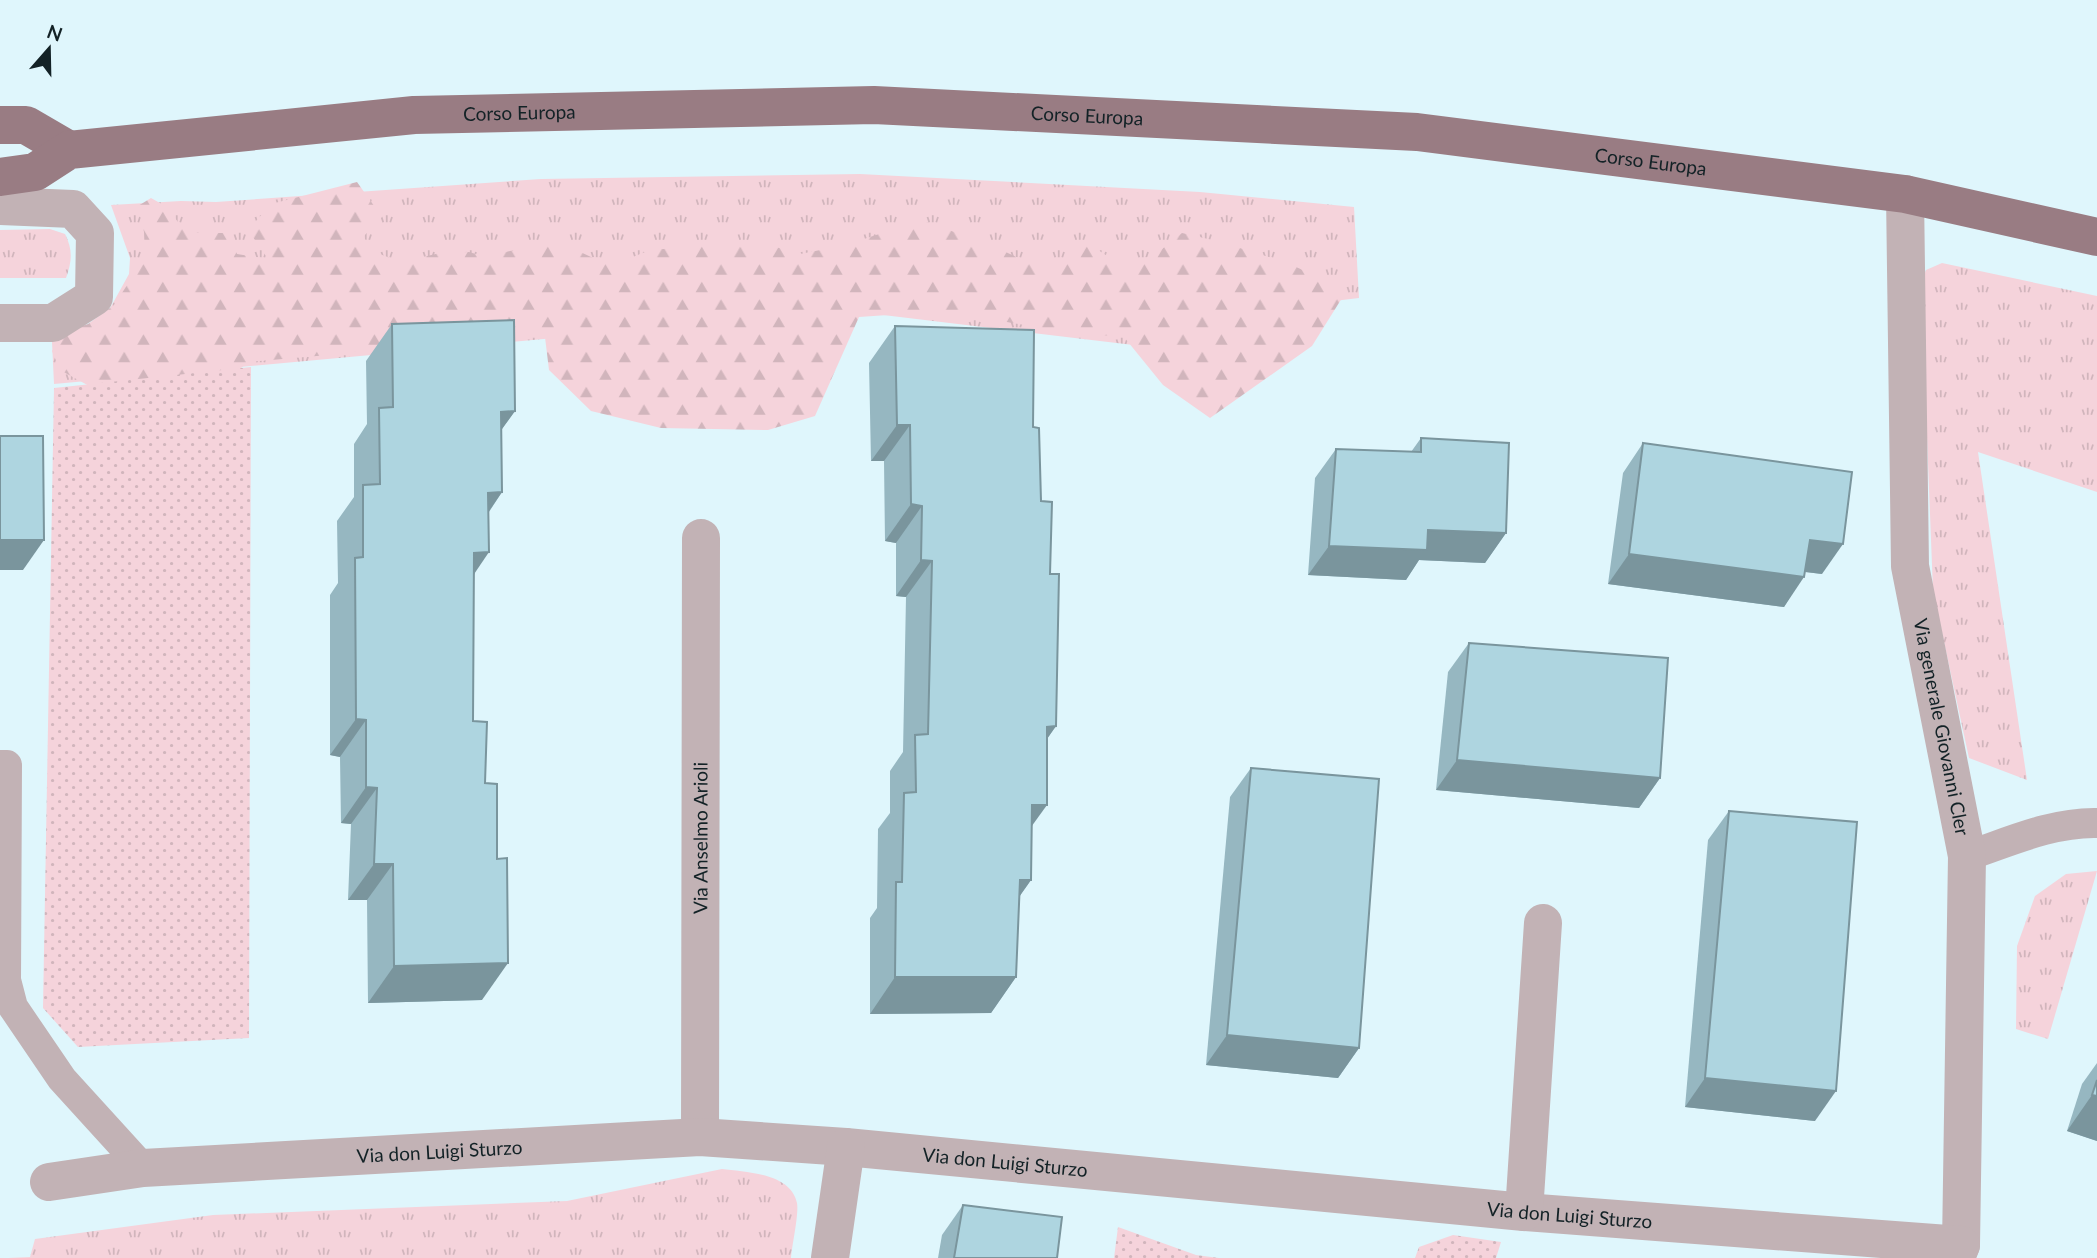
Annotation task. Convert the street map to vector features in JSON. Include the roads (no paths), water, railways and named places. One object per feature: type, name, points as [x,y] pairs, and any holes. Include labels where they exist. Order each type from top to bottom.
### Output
[{"type":"main road","name":"Corso Europa","points":[[0,177],[35,172],[69,150],[414,115],[874,105],[1417,132],[1905,194],[2097,237]]},
{"type":"main road","points":[[0,125],[26,125],[69,150]]},
{"type":"street","name":"Via generale Giovanni Cler","points":[[1905,194],[1910,566],[1967,856],[1958,1251]]},
{"type":"street","points":[[0,206],[73,209],[95,233],[94,297],[53,323],[0,323]]},
{"type":"street","name":"Via Anselmo Arioli","points":[[700,1137],[701,538]]},
{"type":"street","points":[[1524,1212],[1544,923]]},
{"type":"street","name":"Via don Luigi Sturzo","points":[[49,1182],[142,1168],[700,1137],[846,1147],[1958,1251]]},
{"type":"street","points":[[830,1258],[846,1147]]},
{"type":"lane","points":[[0,765],[7,765],[6,980],[13,1007],[62,1079],[142,1168]]},
{"type":"lane","points":[[1967,856],[2038,831],[2097,823]]}]
